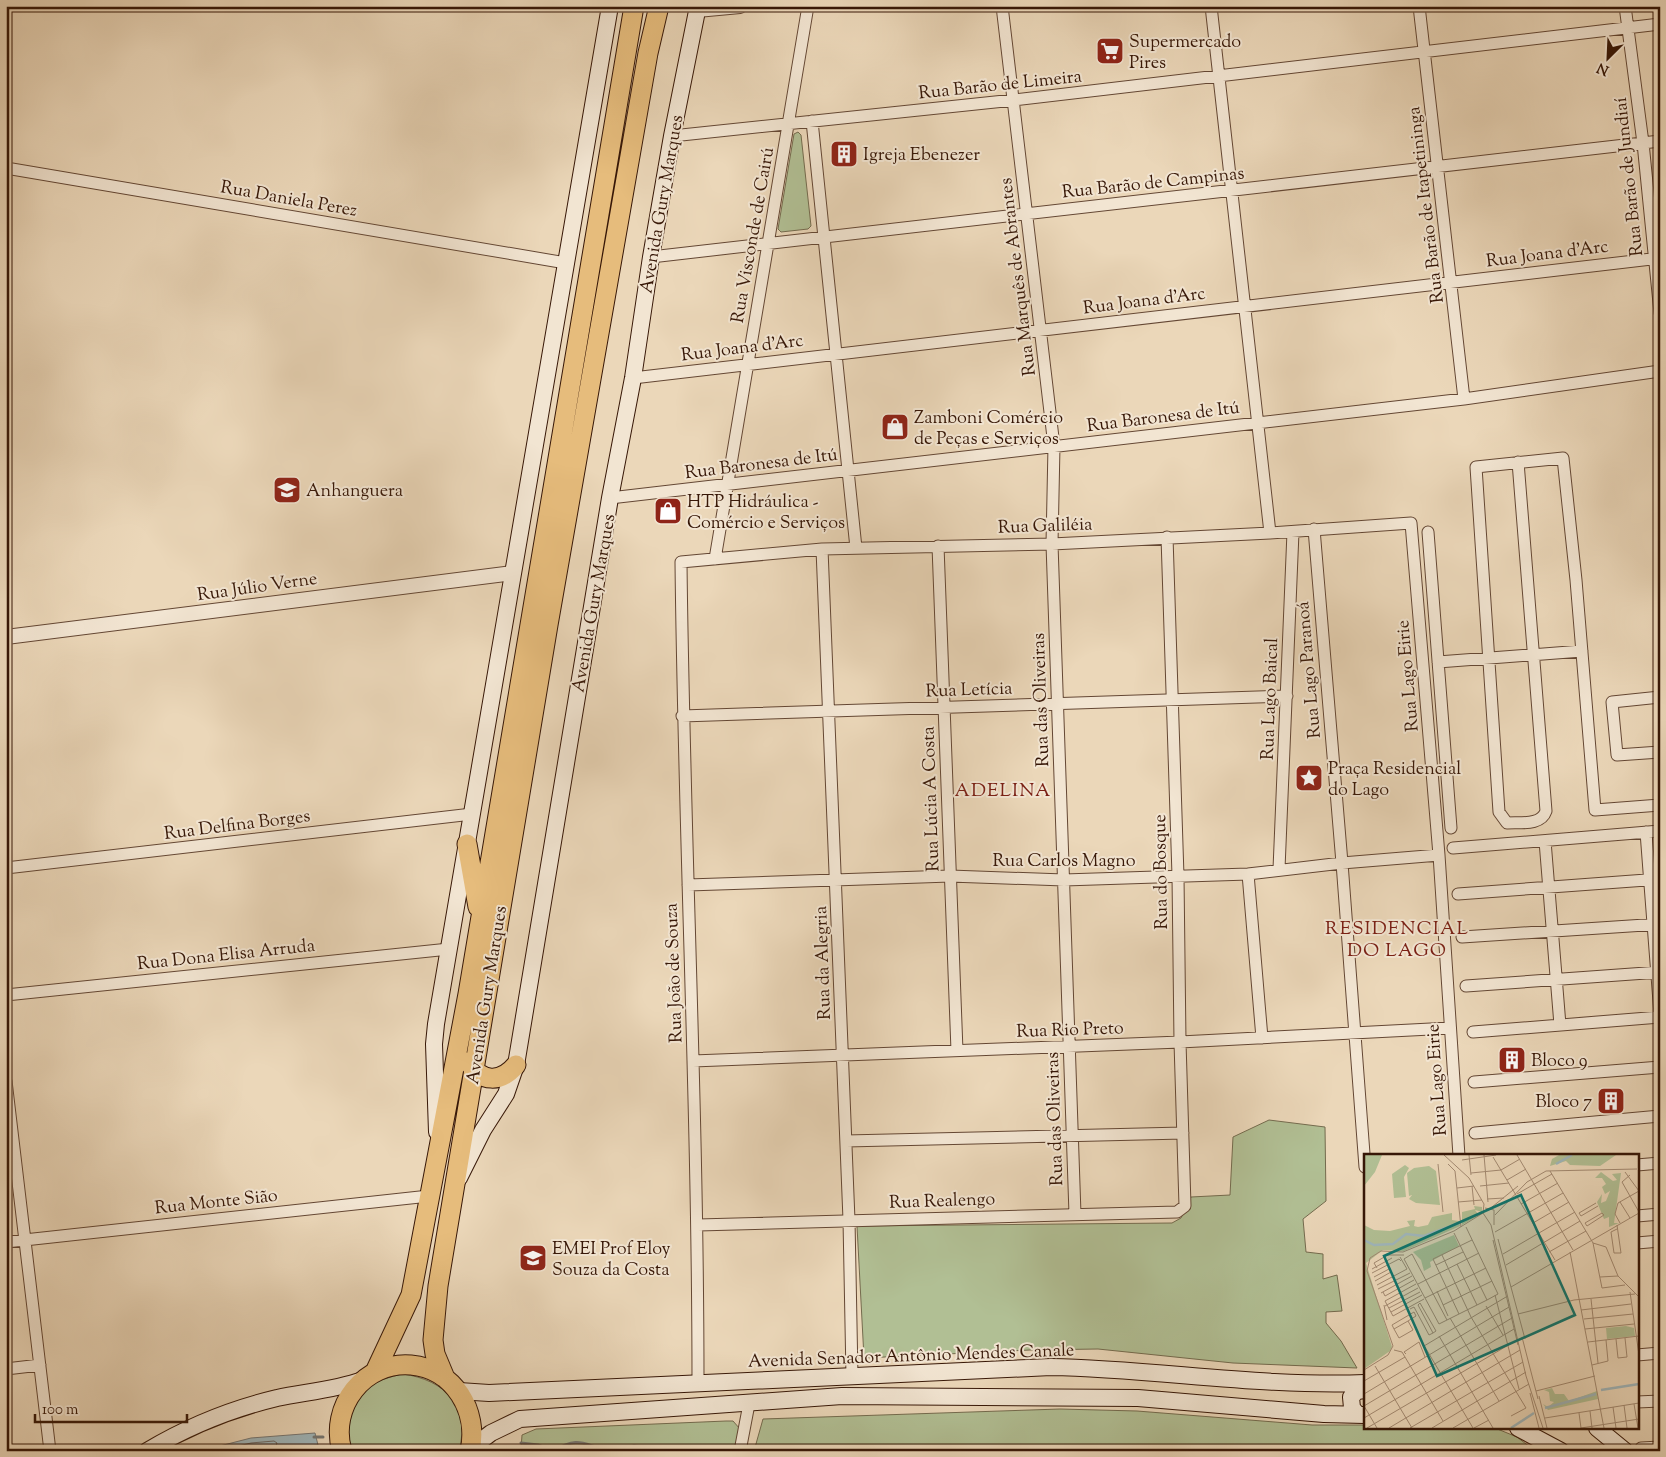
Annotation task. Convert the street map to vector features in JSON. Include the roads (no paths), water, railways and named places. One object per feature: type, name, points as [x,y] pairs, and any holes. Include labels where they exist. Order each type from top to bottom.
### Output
[{"type":"main road","name":"Avenida Gury Marques","points":[[438,1154],[434,1044],[610,6]]},
{"type":"main road","name":"Avenida Gury Marques","points":[[342,1451],[338,1431],[342,1408],[348,1397],[369,1376],[410,1295],[481,920],[634,6]]},
{"type":"main road","name":"Avenida Gury Marques","points":[[470,1450],[473,1434],[471,1419],[435,1354],[433,1340],[438,1286],[548,625],[646,61],[659,6]]},
{"type":"main road","name":"Avenida Gury Marques","points":[[454,1187],[483,1130],[506,1094],[516,1065],[610,498],[633,378],[651,257],[672,136],[698,8]]},
{"type":"main road","points":[[467,844],[481,920]]},
{"type":"main road","points":[[468,994],[466,1053],[474,1071],[483,1077],[499,1078],[505,1076],[516,1065]]},
{"type":"main road","points":[[147,1451],[193,1426],[242,1408],[278,1398],[342,1388],[392,1366],[411,1365],[429,1369],[452,1384]]},
{"type":"main road","name":"Avenida Senador Antônio Mendes Canale","points":[[452,1384],[488,1393],[1051,1367],[1139,1371],[1253,1381],[1364,1382]]},
{"type":"main road","points":[[842,1396],[850,1392],[852,1376]]},
{"type":"main road","points":[[749,1404],[755,1391],[796,1379]]},
{"type":"main road","points":[[1361,1415],[1352,1408],[1351,1396],[1357,1391],[1364,1390]]},
{"type":"main road","points":[[470,1450],[491,1433],[520,1419],[842,1396],[1138,1398],[1361,1415]]},
{"type":"main road","points":[[1522,1430],[1561,1451]]},
{"type":"main road","points":[[1600,1430],[1633,1450]]},
{"type":"street","points":[[698,8],[740,6]]},
{"type":"street","name":"Rua Visconde de Cairú","points":[[715,559],[808,6]]},
{"type":"street","name":"Rua Marquês de Abrantes","points":[[1002,6],[1054,446],[1052,544]]},
{"type":"street","points":[[1211,6],[1270,533]]},
{"type":"street","name":"Rua Barão de Itapetininga","points":[[1419,6],[1464,399]]},
{"type":"street","name":"Rua Barão de Jundiaí","points":[[1625,6],[1657,258],[1660,314]]},
{"type":"street","name":"Rua Barão de Limeira","points":[[672,136],[1014,100],[1660,24]]},
{"type":"street","points":[[812,121],[856,548]]},
{"type":"street","name":"Rua Barão de Campinas","points":[[651,257],[1660,141]]},
{"type":"street","name":"Rua Daniela Perez","points":[[6,168],[566,263]]},
{"type":"street","name":"Rua Joana d'Arc","points":[[633,378],[1657,258]]},
{"type":"street","name":"Rua Baronesa de Itú","points":[[610,498],[1464,399],[1660,371]]},
{"type":"street","points":[[1518,462],[1546,811],[1544,816],[1537,821],[1507,823],[1499,812],[1476,467],[1518,462],[1563,458],[1596,810],[1660,804]]},
{"type":"street","name":"Rua Galiléia","points":[[680,562],[822,549],[1052,544],[1293,532],[1411,523]]},
{"type":"street","name":"Rua Lago Eirie","points":[[1411,523],[1439,855],[1459,1154]]},
{"type":"street","name":"Rua Lago Paranoá","points":[[1314,529],[1364,1154]]},
{"type":"street","name":"Rua Lago Baical","points":[[1279,868],[1293,532]]},
{"type":"street","points":[[1428,532],[1451,828]]},
{"type":"street","name":"Rua do Bosque","points":[[1167,537],[1178,876],[1180,1042],[1185,1206]]},
{"type":"street","name":"Rua das Oliveiras","points":[[1052,544],[1075,1214]]},
{"type":"street","name":"Rua Lúcia A Costa","points":[[938,546],[957,1051]]},
{"type":"street","name":"Rua da Alegria","points":[[822,549],[849,1220],[852,1376]]},
{"type":"street","name":"Rua João de Souza","points":[[680,562],[682,716],[698,1225],[698,1383]]},
{"type":"street","name":"Rua Júlio Verne","points":[[6,637],[513,573]]},
{"type":"street","points":[[1438,662],[1582,651]]},
{"type":"street","name":"Rua Letícia","points":[[682,716],[1287,696]]},
{"type":"street","points":[[1660,697],[1612,702],[1617,755],[1660,752]]},
{"type":"street","name":"Rua Delfina Borges","points":[[6,868],[472,814]]},
{"type":"street","points":[[1453,848],[1660,831]]},
{"type":"street","points":[[1473,1032],[1660,1016],[1654,879],[1646,832]]},
{"type":"street","points":[[1545,840],[1560,1025]]},
{"type":"street","name":"Rua Carlos Magno","points":[[688,885],[950,876],[1064,880],[1248,874],[1279,868],[1439,855]]},
{"type":"street","points":[[1248,874],[1262,1038]]},
{"type":"street","points":[[1458,894],[1654,879]]},
{"type":"street","points":[[1462,937],[1656,924]]},
{"type":"street","name":"Rua Dona Elisa Arruda","points":[[6,995],[449,948]]},
{"type":"street","points":[[1466,986],[1657,972]]},
{"type":"street","name":"Rua Rio Preto","points":[[693,1062],[1069,1047],[1450,1028]]},
{"type":"street","points":[[1474,1082],[1660,1067]]},
{"type":"street","points":[[6,1080],[9,1121],[50,1451]]},
{"type":"street","points":[[1475,1133],[1660,1116]]},
{"type":"street","points":[[846,1141],[1183,1132]]},
{"type":"street","points":[[1638,1165],[1660,1163]]},
{"type":"street","name":"Rua Monte Sião","points":[[6,1242],[430,1196]]},
{"type":"street","name":"Rua Realengo","points":[[698,1225],[1177,1212],[1185,1206]]},
{"type":"street","points":[[1638,1216],[1660,1214]]},
{"type":"street","points":[[1638,1243],[1660,1241]]},
{"type":"street","points":[[1638,1355],[1660,1353]]},
{"type":"street","points":[[6,1368],[40,1365]]},
{"type":"street","points":[[1638,1402],[1660,1401]]},
{"type":"street","points":[[740,1451],[749,1404]]},
{"type":"street","points":[[1633,1450],[1660,1447]]},
{"type":"water","points":[[315,1433],[318,1445],[258,1451],[200,1451],[251,1438]]},
{"type":"waterway","points":[[314,1437],[323,1437]]},
{"type":"waterway","points":[[521,1443],[538,1445],[553,1451],[577,1442],[613,1451]]},
{"type":"waterway","points":[[618,1451],[634,1446],[673,1451]]},
{"type":"place","name":"Supermercado Pires","points":[[1110,51]]},
{"type":"place","name":"Igreja Ebenezer","points":[[844,154]]},
{"type":"place","name":"Zamboni Comércio de Peças e Serviços","points":[[895,427]]},
{"type":"place","name":"Anhanguera","points":[[287,490]]},
{"type":"place","name":"HTP Hidráulica - Comércio e Serviços","points":[[668,511]]},
{"type":"place","name":"Praça Residencial do Lago","points":[[1309,778]]},
{"type":"place","name":"Bloco 9","points":[[1512,1060]]},
{"type":"place","name":"Bloco 7","points":[[1611,1101]]},
{"type":"place","name":"EMEI Prof Eloy Souza da Costa","points":[[533,1258]]},
{"type":"district","name":"ADELINA","points":[[1003,789]]},
{"type":"district","name":"RESIDENCIAL DO LAGO","points":[[1397,938]]}]
